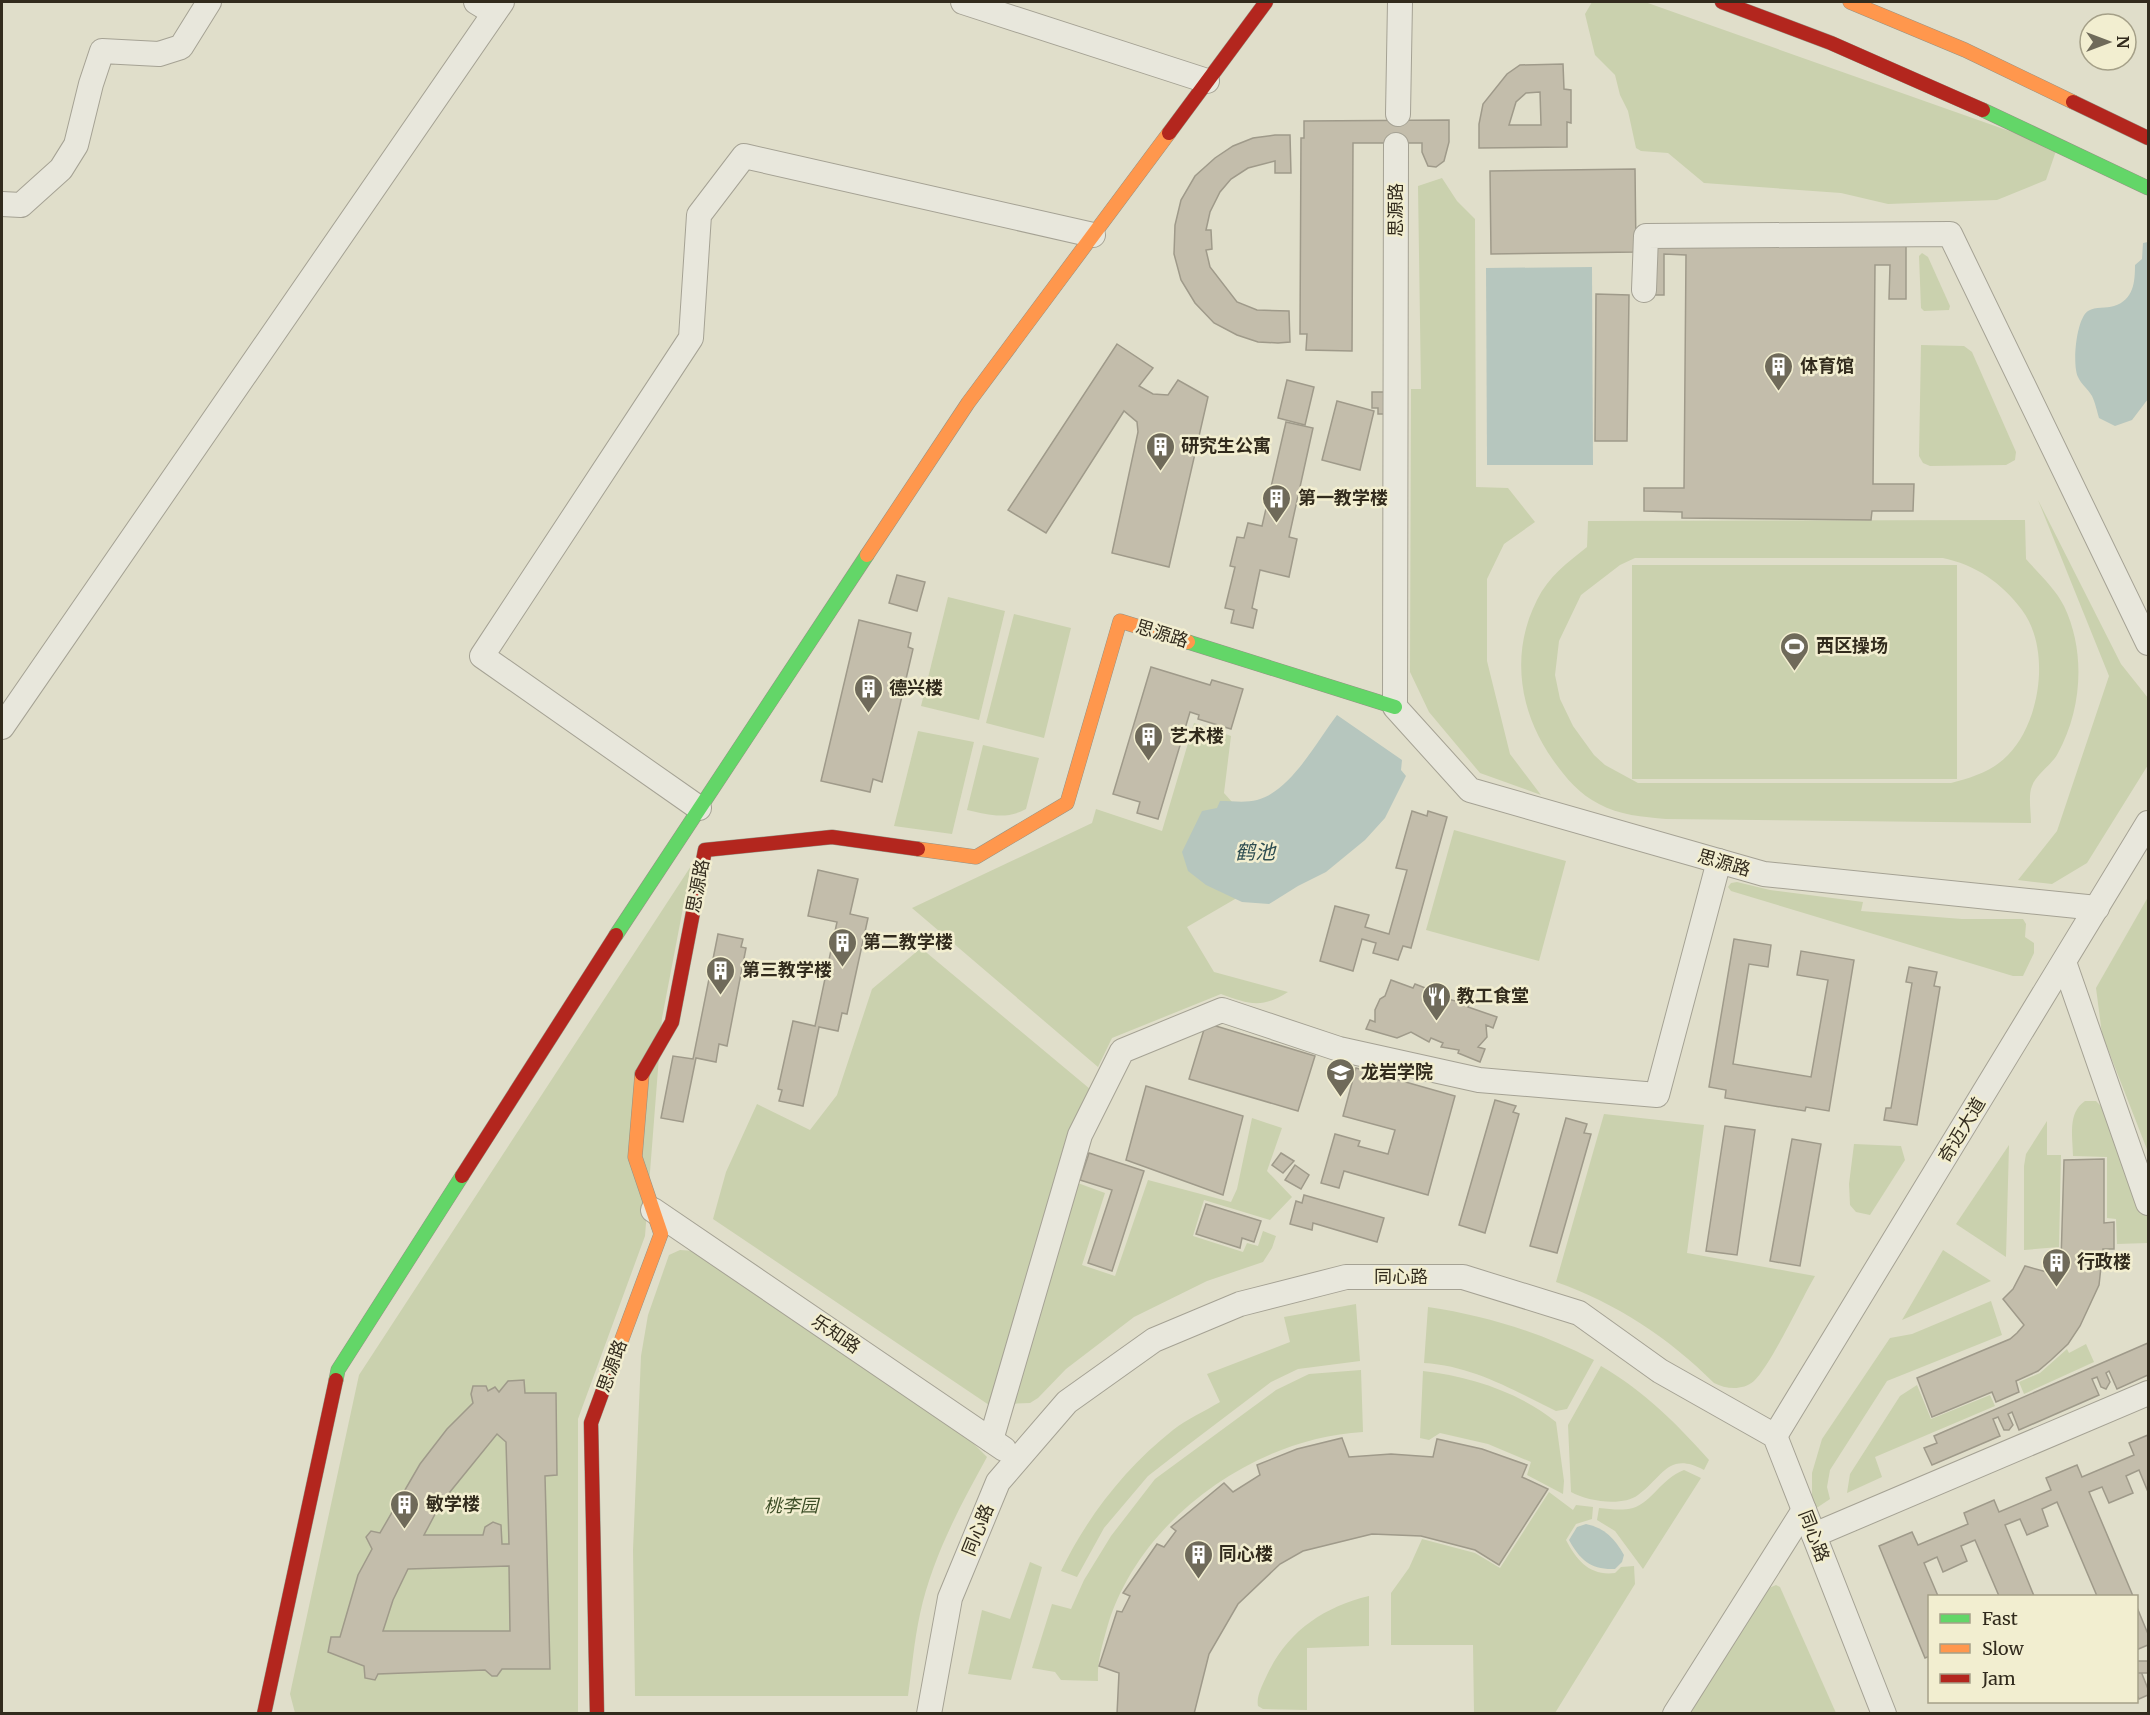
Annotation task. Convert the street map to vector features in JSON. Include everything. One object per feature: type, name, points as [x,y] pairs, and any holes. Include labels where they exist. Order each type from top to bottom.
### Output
[{"type":"main road","points":[[264,1713],[338,1370],[699,808],[968,403],[1266,2]]},
{"type":"main road","points":[[1722,2],[1793,27],[1947,91],[2148,188]]},
{"type":"main road","points":[[1850,2],[1965,50],[2148,138]]},
{"type":"main road","name":"思源路","points":[[597,1713],[591,1423],[661,1234],[635,1157],[641,1076],[672,1022],[705,850],[832,837],[976,857],[1067,803],[1120,621],[1395,707]]},
{"type":"street","points":[[2,204],[21,205],[61,169],[76,145],[91,84],[102,51],[159,54],[181,47],[209,2]]},
{"type":"street","points":[[963,2],[1207,81]]},
{"type":"street","points":[[1398,114],[1400,2]]},
{"type":"street","points":[[2,727],[490,5]]},
{"type":"street","name":"思源路","points":[[1396,145],[1395,707],[1470,790],[1764,874],[2097,908]]},
{"type":"street","points":[[699,808],[482,656],[691,338],[699,215],[744,156],[1093,235]]},
{"type":"street","points":[[1644,290],[1646,236],[1950,234],[2148,644]]},
{"type":"street","name":"奇迈大道","points":[[1775,1436],[2097,908],[2145,836]]},
{"type":"street","points":[[991,1440],[1080,1135],[1122,1051],[1222,1010],[1338,1049],[1479,1080],[1658,1095],[1719,861]]},
{"type":"street","points":[[2064,962],[2148,1203]]},
{"type":"street","name":"乐知路","points":[[653,1210],[1018,1459]]},
{"type":"street","name":"同心路","points":[[929,1713],[950,1598],[998,1482],[1067,1402],[1154,1340],[1240,1304],[1346,1277],[1463,1277],[1579,1313],[1660,1371],[1775,1436],[1884,1713]]},
{"type":"street","points":[[1814,1535],[2148,1393]]},
{"type":"street","points":[[1675,1713],[1804,1510]]},
{"type":"green space","points":[[1592,2],[1645,2],[2057,148],[2046,180],[1997,200],[1888,204],[1841,193],[1704,183],[1668,153],[1641,151],[1636,148],[1628,111],[1620,95],[1615,75],[1595,55],[1585,14]]},
{"type":"green space","points":[[1442,178],[1457,201],[1475,219],[1476,487],[1508,488],[1535,522],[1504,544],[1487,579],[1487,661],[1510,754],[1541,795],[1480,773],[1429,712],[1410,672],[1411,389],[1421,389],[1418,186]]},
{"type":"green space","points":[[1922,253],[1928,257],[1950,306],[1949,310],[1924,311],[1921,308],[1919,256]]},
{"type":"green space","points":[[1921,345],[1964,346],[1972,352],[2016,452],[2015,460],[2006,465],[1930,466],[1923,463],[1919,456]]},
{"type":"green space","points":[[2038,500],[2121,664],[2148,698],[2148,765],[2087,863],[2052,884],[2018,880],[2057,831],[2109,676]]},
{"type":"green space","points":[[2025,520],[2026,559],[2051,587],[2064,606],[2076,642],[2078,661],[2076,699],[2072,718],[2058,753],[2032,786],[2031,823],[1666,819],[1623,813],[1592,800],[1568,779],[1541,742],[1526,702],[1521,661],[1523,641],[1537,600],[1553,577],[1587,547],[1588,521]],"holes":[[[1635,558],[1943,558],[1977,570],[2006,591],[2022,610],[2037,644],[2038,684],[2035,704],[2028,723],[2019,741],[2002,761],[1974,776],[1951,783],[1638,783],[1605,765],[1594,755],[1573,726],[1560,699],[1555,675],[1559,641],[1581,595],[1620,565]]]},
{"type":"green space","name":"西区操场","points":[[1632,565],[1957,565],[1957,779],[1632,779]]},
{"type":"green space","points":[[948,597],[1005,611],[979,720],[921,706]]},
{"type":"green space","points":[[1014,614],[1071,628],[1044,738],[986,723]]},
{"type":"green space","points":[[1194,723],[1231,736],[1224,793],[1290,867],[1187,927],[1214,972],[1288,992],[1262,1003],[1247,1002],[1221,994],[1112,1038],[1098,1067],[912,908],[1092,823],[1096,809],[1162,831]]},
{"type":"green space","points":[[918,731],[974,742],[952,834],[894,826]]},
{"type":"green space","points":[[983,745],[1039,758],[1026,809],[1004,815],[990,815],[967,810]]},
{"type":"green space","points":[[1454,830],[1566,861],[1539,961],[1426,930]]},
{"type":"green space","points":[[691,866],[662,1018],[645,1236],[578,1419],[578,1713],[295,1713],[290,1694],[359,1375]]},
{"type":"green space","points":[[1737,882],[1770,890],[1863,902],[1861,911],[1962,919],[2023,919],[2026,924],[2025,937],[2034,943],[2034,953],[2023,976],[2013,976],[1731,891],[1728,887],[1731,883]]},
{"type":"green space","points":[[2148,897],[2148,1152],[2102,1034],[2096,988]]},
{"type":"green space","points":[[921,948],[1090,1089],[1066,1138],[989,1405],[713,1219],[726,1172],[757,1104],[810,1130],[837,1095],[872,989]]},
{"type":"green space","points":[[2085,1101],[2096,1101],[2101,1106],[2148,1217],[2148,1243],[2117,1244],[2116,1219],[2107,1218],[2107,1157],[2073,1156],[2073,1119],[2079,1106]]},
{"type":"green space","points":[[1604,1114],[1704,1125],[1687,1253],[1815,1276],[1769,1361],[1761,1373],[1749,1384],[1734,1388],[1714,1383],[1679,1351],[1641,1324],[1600,1300],[1556,1282]]},
{"type":"green space","points":[[1252,1118],[1282,1128],[1267,1171],[1292,1197],[1270,1220],[1204,1200],[1193,1236],[1243,1252],[1247,1243],[1258,1246],[1263,1231],[1276,1236],[1263,1262],[1207,1281],[1134,1317],[1066,1369],[1038,1398],[1030,1403],[1007,1404],[1075,1182],[1105,1193],[1082,1265],[1115,1276],[1148,1180],[1231,1202],[1237,1189]]},
{"type":"green space","points":[[2047,1121],[2047,1155],[2061,1155],[2059,1247],[2024,1250],[2026,1154]]},
{"type":"green space","points":[[1854,1144],[1901,1146],[1905,1160],[1870,1215],[1856,1212],[1850,1205],[1849,1184]]},
{"type":"green space","points":[[2009,1145],[2006,1257],[1956,1224]]},
{"type":"green space","name":"桃李园","points":[[680,1250],[694,1251],[962,1432],[987,1457],[957,1513],[939,1553],[925,1593],[918,1624],[908,1696],[635,1696],[633,1550],[641,1356],[648,1315],[669,1255]]},
{"type":"green space","points":[[1943,1250],[1991,1281],[1902,1320]]},
{"type":"green space","points":[[1991,1301],[2002,1335],[1887,1381],[1830,1470],[1827,1487],[1830,1499],[1812,1511],[1812,1473],[1822,1439],[1890,1338],[1912,1334]]},
{"type":"green space","points":[[1356,1304],[1360,1361],[1298,1369],[1271,1382],[1148,1476],[1104,1528],[1077,1577],[1061,1571],[1095,1513],[1123,1477],[1178,1426],[1220,1402],[1207,1374],[1290,1342],[1284,1317]]},
{"type":"green space","points":[[1428,1307],[1513,1326],[1554,1341],[1594,1360],[1567,1409],[1556,1411],[1476,1374],[1424,1363]]},
{"type":"green space","points":[[2086,1344],[2094,1362],[2024,1394],[2019,1382],[2040,1373],[2067,1349],[2069,1353]]},
{"type":"green space","points":[[1601,1366],[1659,1408],[1684,1433],[1709,1460],[1704,1470],[1682,1463],[1674,1465],[1660,1474],[1638,1495],[1623,1501],[1595,1500],[1571,1492],[1568,1425]]},
{"type":"green space","points":[[1361,1370],[1363,1432],[1322,1438],[1281,1450],[1242,1468],[1206,1492],[1173,1520],[1145,1553],[1122,1589],[1107,1628],[1099,1661],[1098,1681],[1061,1680],[1055,1672],[1032,1668],[1052,1604],[1071,1609],[1084,1580],[1111,1536],[1155,1479],[1276,1390],[1309,1374]]},
{"type":"green space","points":[[1423,1371],[1476,1381],[1493,1387],[1526,1402],[1556,1422],[1564,1481],[1563,1494],[1527,1475],[1531,1462],[1488,1444],[1440,1433],[1429,1440],[1420,1438]]},
{"type":"green space","points":[[1917,1385],[1931,1419],[1990,1395],[1995,1406],[1875,1457],[1882,1477],[1847,1493],[1850,1474],[1900,1396]]},
{"type":"green space","points":[[1684,1470],[1701,1478],[1643,1569],[1615,1531],[1597,1520],[1599,1508],[1620,1510],[1640,1505],[1669,1478]]},
{"type":"green space","points":[[1549,1492],[1573,1510],[1576,1505],[1593,1507],[1592,1519],[1576,1524],[1566,1540],[1585,1566],[1598,1572],[1615,1573],[1621,1567],[1634,1566],[1635,1584],[1555,1713],[1474,1713],[1473,1645],[1391,1645],[1391,1593],[1409,1568],[1422,1539],[1475,1553],[1500,1568]]},
{"type":"green space","points":[[1030,1562],[1042,1567],[1011,1680],[968,1674],[982,1610],[1010,1619]]},
{"type":"green space","points":[[1776,1585],[1780,1587],[1836,1713],[1687,1714],[1769,1588]]},
{"type":"green space","points":[[1369,1596],[1369,1646],[1307,1648],[1307,1710],[1263,1709],[1258,1706],[1259,1694],[1267,1675],[1275,1660],[1296,1634],[1322,1614]]},
{"type":"water","points":[[2148,242],[2148,399],[2132,420],[2115,426],[2099,418],[2092,396],[2078,377],[2075,363],[2076,342],[2081,323],[2088,311],[2114,306],[2129,295],[2134,283],[2135,265],[2142,259],[2143,243]]},
{"type":"water","points":[[1592,267],[1593,465],[1487,465],[1486,268]]},
{"type":"water","name":"鹤池","points":[[1337,715],[1402,760],[1401,770],[1406,776],[1385,818],[1365,840],[1326,872],[1269,904],[1242,902],[1206,885],[1188,871],[1182,852],[1202,811],[1217,808],[1220,801],[1257,800],[1281,787],[1302,764]]},
{"type":"water","points":[[1586,1524],[1604,1531],[1621,1549],[1624,1555],[1622,1562],[1615,1569],[1593,1566],[1573,1547],[1569,1540],[1577,1527]]},
{"type":"building","points":[[1563,64],[1564,89],[1571,90],[1571,123],[1567,122],[1567,147],[1479,148],[1479,124],[1483,104],[1507,74],[1520,65]],"holes":[[[1540,92],[1541,125],[1509,125],[1516,102],[1526,93]]]},
{"type":"building","points":[[1449,120],[1449,142],[1444,161],[1436,167],[1428,166],[1422,152],[1422,143],[1353,143],[1352,351],[1306,350],[1307,334],[1300,334],[1301,138],[1304,138],[1304,121]]},
{"type":"building","points":[[1290,135],[1291,173],[1275,173],[1275,161],[1248,168],[1231,179],[1220,192],[1210,212],[1206,230],[1211,230],[1212,249],[1206,250],[1210,267],[1237,302],[1257,310],[1289,311],[1290,342],[1278,343],[1258,342],[1237,335],[1214,323],[1195,303],[1181,280],[1174,254],[1175,225],[1181,200],[1195,176],[1233,146],[1253,138]]},
{"type":"building","points":[[1635,169],[1636,252],[1491,254],[1490,171]]},
{"type":"building","name":"体育馆","points":[[1651,242],[1906,244],[1906,299],[1889,299],[1890,265],[1875,265],[1873,484],[1914,484],[1913,511],[1872,511],[1871,520],[1682,518],[1682,512],[1644,511],[1644,488],[1684,488],[1686,255],[1664,254],[1664,295],[1650,295]]},
{"type":"building","points":[[1596,294],[1629,295],[1627,441],[1595,441]]},
{"type":"building","name":"研究生公寓","points":[[1117,344],[1153,368],[1139,386],[1153,394],[1168,395],[1178,380],[1208,397],[1169,567],[1112,553],[1138,432],[1137,422],[1124,411],[1046,533],[1008,510]]},
{"type":"building","points":[[1287,380],[1314,387],[1305,425],[1278,418]]},
{"type":"building","points":[[1372,392],[1391,392],[1391,414],[1378,414],[1378,408],[1372,408]]},
{"type":"building","points":[[1337,401],[1374,411],[1360,470],[1322,460]]},
{"type":"building","name":"第一教学楼","points":[[1286,422],[1313,428],[1289,537],[1297,539],[1289,577],[1260,570],[1252,608],[1257,610],[1253,628],[1231,623],[1234,610],[1225,608],[1235,567],[1230,566],[1237,537],[1244,538],[1248,523],[1262,526]]},
{"type":"building","points":[[897,575],[925,582],[917,611],[889,603]]},
{"type":"building","name":"德兴楼","points":[[859,620],[911,633],[908,647],[913,649],[882,782],[873,779],[870,792],[821,781]]},
{"type":"building","name":"艺术楼","points":[[1151,667],[1210,685],[1212,680],[1243,689],[1231,729],[1198,719],[1199,715],[1190,712],[1158,819],[1137,813],[1140,802],[1113,794]]},
{"type":"building","points":[[1412,811],[1427,816],[1428,811],[1447,817],[1411,948],[1403,946],[1398,960],[1373,953],[1376,943],[1362,939],[1353,971],[1320,961],[1335,906],[1369,915],[1365,927],[1389,934],[1407,870],[1396,868]]},
{"type":"building","name":"第二教学楼","points":[[818,870],[858,879],[850,914],[868,918],[847,1014],[842,1013],[838,1031],[819,1027],[803,1106],[779,1101],[782,1090],[778,1089],[793,1021],[815,1026],[837,922],[808,916]]},
{"type":"building","name":"第三教学楼","points":[[718,934],[743,939],[741,947],[746,948],[727,1046],[719,1044],[716,1062],[696,1058],[683,1122],[661,1118],[673,1056],[693,1059]]},
{"type":"building","points":[[1734,939],[1771,945],[1768,967],[1749,964],[1733,1064],[1811,1077],[1828,980],[1797,975],[1801,951],[1854,960],[1829,1111],[1806,1107],[1805,1111],[1725,1098],[1726,1090],[1709,1087]]},
{"type":"building","points":[[1909,967],[1937,972],[1934,986],[1940,987],[1917,1125],[1884,1120],[1886,1108],[1891,1108],[1912,983],[1906,982]]},
{"type":"building","name":"教工食堂","points":[[1391,980],[1413,988],[1415,984],[1428,989],[1427,993],[1435,996],[1436,992],[1448,996],[1447,999],[1469,1004],[1468,1007],[1497,1017],[1493,1028],[1486,1025],[1487,1037],[1478,1047],[1485,1049],[1480,1062],[1458,1053],[1459,1050],[1441,1047],[1443,1043],[1431,1038],[1429,1042],[1411,1032],[1397,1038],[1366,1029],[1370,1020],[1375,1022],[1375,1010],[1380,999],[1385,996]]},
{"type":"building","points":[[1206,1023],[1315,1056],[1298,1111],[1189,1079]]},
{"type":"building","points":[[1356,1068],[1455,1096],[1428,1195],[1344,1171],[1339,1188],[1321,1183],[1335,1134],[1360,1141],[1358,1146],[1388,1154],[1395,1130],[1343,1116]]},
{"type":"building","points":[[1146,1086],[1243,1116],[1223,1195],[1126,1160]]},
{"type":"building","points":[[1495,1100],[1516,1106],[1513,1112],[1519,1114],[1485,1233],[1459,1225]]},
{"type":"building","points":[[1566,1118],[1587,1124],[1584,1133],[1591,1134],[1557,1253],[1530,1246]]},
{"type":"building","points":[[1725,1126],[1755,1130],[1737,1255],[1706,1251]]},
{"type":"building","points":[[1792,1139],[1821,1144],[1800,1266],[1770,1261]]},
{"type":"building","points":[[1089,1153],[1144,1171],[1112,1271],[1088,1263],[1112,1190],[1080,1180]]},
{"type":"building","points":[[1281,1153],[1294,1161],[1283,1173],[1272,1165]]},
{"type":"building","name":"行政楼","points":[[2104,1159],[2104,1223],[2114,1222],[2114,1249],[2103,1249],[2099,1285],[2080,1326],[2068,1344],[2038,1371],[2016,1381],[2019,1392],[1996,1402],[1992,1392],[1932,1417],[1917,1378],[2010,1339],[2024,1325],[2003,1299],[2013,1289],[2025,1266],[2058,1275],[2061,1262],[2064,1160]]},
{"type":"building","points":[[1295,1165],[1309,1175],[1301,1189],[1285,1180]]},
{"type":"building","points":[[1304,1195],[1384,1218],[1377,1242],[1313,1223],[1312,1230],[1290,1224],[1296,1201],[1302,1203]]},
{"type":"building","points":[[1206,1204],[1261,1221],[1254,1242],[1242,1238],[1240,1248],[1196,1234]]},
{"type":"building","points":[[2148,1343],[2148,1375],[2117,1389],[2109,1371],[2106,1373],[2110,1382],[2106,1389],[2101,1387],[2097,1377],[2092,1379],[2099,1395],[2019,1430],[2012,1412],[2008,1414],[2013,1425],[2009,1430],[2004,1430],[1998,1417],[1993,1419],[2000,1436],[1932,1465],[1924,1448],[1937,1443],[1934,1436]]},
{"type":"building","name":"敏学楼","points":[[524,1380],[525,1393],[556,1393],[557,1475],[545,1476],[550,1669],[502,1669],[497,1676],[492,1676],[485,1670],[378,1674],[375,1680],[365,1678],[364,1666],[328,1652],[331,1637],[340,1637],[358,1575],[372,1549],[366,1537],[371,1531],[380,1533],[420,1464],[447,1429],[473,1403],[471,1394],[473,1386],[486,1386],[488,1391],[495,1387],[499,1392],[508,1381]],"holes":[[[497,1434],[506,1442],[509,1544],[502,1544],[501,1525],[493,1522],[485,1527],[483,1535],[424,1535],[441,1503]],[[509,1566],[510,1631],[383,1631],[393,1600],[408,1569]]]},
{"type":"building","points":[[2148,1435],[2148,1492],[2139,1470],[2126,1476],[2133,1493],[2109,1503],[2102,1487],[2089,1492],[2133,1595],[2097,1595],[2057,1502],[2042,1509],[2048,1526],[2027,1535],[2020,1519],[2005,1525],[2034,1595],[1999,1595],[1975,1540],[1961,1546],[1967,1561],[1943,1572],[1937,1557],[1924,1563],[1938,1595],[1928,1595],[1928,1657],[1925,1658],[1879,1546],[1912,1532],[1918,1545],[1968,1524],[1964,1513],[1994,1500],[1999,1512],[2051,1490],[2046,1478],[2077,1465],[2082,1477],[2134,1455],[2129,1443]]},
{"type":"building","name":"同心楼","points":[[1342,1438],[1349,1457],[1391,1454],[1433,1457],[1437,1439],[1482,1449],[1527,1465],[1522,1477],[1548,1489],[1499,1565],[1475,1550],[1421,1536],[1372,1534],[1303,1551],[1280,1564],[1238,1604],[1209,1654],[1194,1714],[1117,1714],[1119,1673],[1099,1666],[1117,1611],[1122,1612],[1130,1596],[1123,1593],[1157,1544],[1164,1547],[1176,1531],[1171,1527],[1224,1483],[1233,1492],[1260,1475],[1257,1465],[1297,1449]]},
{"type":"building","points":[[2138,1610],[2148,1634],[2148,1645],[2138,1649]]},
{"type":"building","points":[[2138,1661],[2148,1661],[2148,1673],[2138,1673]]},
{"type":"building","points":[[2138,1664],[2148,1689],[2148,1695],[2139,1699]]},
{"type":"traffic: fast","points":[[1983,110],[2148,188]]},
{"type":"traffic: fast","points":[[616,935],[867,555]]},
{"type":"traffic: fast","points":[[1188,642],[1395,707]]},
{"type":"traffic: fast","points":[[336,1380],[338,1370],[462,1176]]},
{"type":"traffic: slow","points":[[1850,2],[1965,50],[2073,102]]},
{"type":"traffic: slow","points":[[867,555],[968,403],[1169,133]]},
{"type":"traffic: slow","points":[[918,849],[976,857],[1067,803],[1120,621],[1188,642]]},
{"type":"traffic: slow","points":[[613,1363],[661,1234],[635,1157],[642,1074]]},
{"type":"traffic: jam","points":[[1169,133],[1266,2]]},
{"type":"traffic: jam","points":[[1722,2],[1831,43],[1983,110]]},
{"type":"traffic: jam","points":[[2073,102],[2148,138]]},
{"type":"traffic: jam","points":[[642,1074],[672,1022],[705,850],[832,837],[918,849]]},
{"type":"traffic: jam","points":[[462,1176],[616,935]]},
{"type":"traffic: jam","points":[[597,1714],[591,1423],[613,1363]]},
{"type":"traffic: jam","points":[[264,1714],[336,1380]]},
{"type":"place","name":"体育馆","points":[[1779,392]]},
{"type":"place","name":"研究生公寓","points":[[1160,472]]},
{"type":"place","name":"第一教学楼","points":[[1277,524]]},
{"type":"place","name":"西区操场","points":[[1795,672]]},
{"type":"place","name":"德兴楼","points":[[868,714]]},
{"type":"place","name":"艺术楼","points":[[1149,762]]},
{"type":"place","name":"第二教学楼","points":[[842,968]]},
{"type":"place","name":"第三教学楼","points":[[721,996]]},
{"type":"place","name":"教工食堂","points":[[1436,1022]]},
{"type":"place","name":"龙岩学院","points":[[1340,1098]]},
{"type":"place","name":"行政楼","points":[[2056,1288]]},
{"type":"place","name":"敏学楼","points":[[405,1530]]},
{"type":"place","name":"同心楼","points":[[1198,1580]]}]
